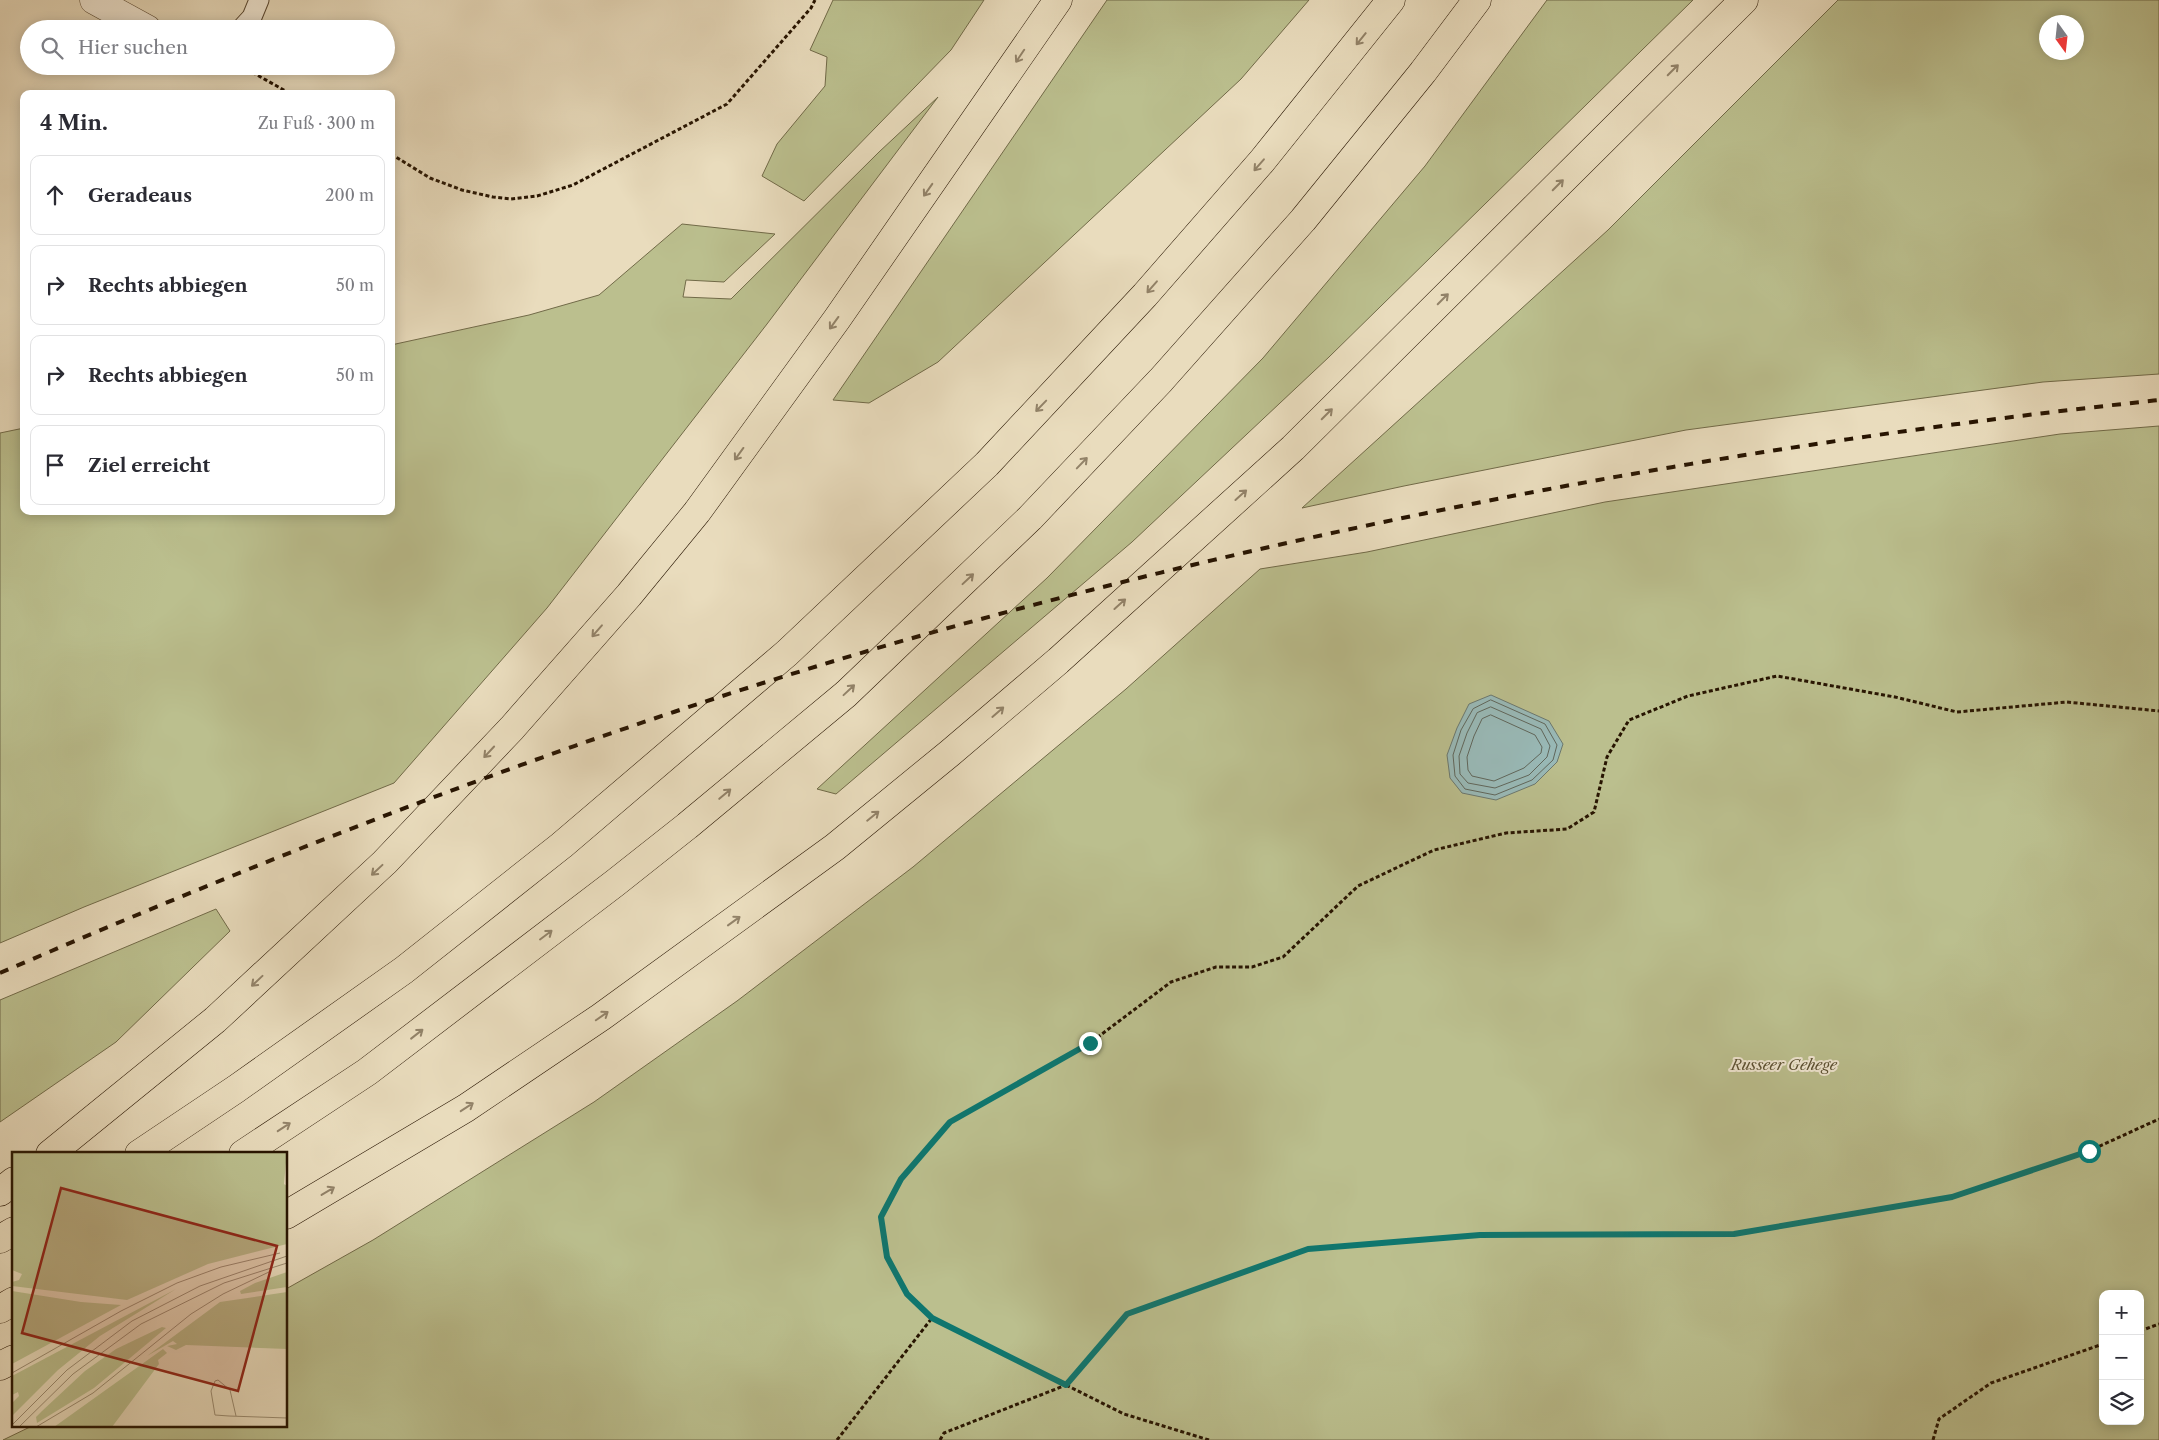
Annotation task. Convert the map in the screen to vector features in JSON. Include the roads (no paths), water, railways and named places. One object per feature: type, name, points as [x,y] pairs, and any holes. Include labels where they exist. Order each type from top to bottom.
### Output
[{"type":"highway","points":[[52,1152],[215,1020],[385,862],[512,728],[629,595],[697,512],[837,319],[1058,0]]},
{"type":"highway","points":[[142,1152],[236,1089],[404,970],[562,845],[787,653],[987,464],[1145,295],[1262,161],[1391,0]]},
{"type":"highway","points":[[246,1152],[367,1072],[615,883],[688,826],[852,687],[1030,518],[1161,380],[1303,220],[1423,72],[1477,0]]},
{"type":"highway","points":[[288,1214],[466,1108],[601,1017],[836,846],[950,753],[1058,660],[1293,448],[1744,0]]},
{"type":"highway","points":[[0,1192],[12,1183]]},
{"type":"highway","points":[[0,1239],[12,1232]]},
{"type":"highway","points":[[0,1309],[12,1301]]},
{"type":"highway","points":[[0,1366],[12,1360]]},
{"type":"street","points":[[94,0],[131,20]]},
{"type":"lane","points":[[249,20],[259,0]]},
{"type":"water","points":[[1491,695],[1549,721],[1563,744],[1557,762],[1535,784],[1496,800],[1462,793],[1450,778],[1447,755],[1457,728],[1469,704]]},
{"type":"railway","points":[[0,973],[224,879],[449,791],[563,750],[793,674],[909,639],[1063,597],[1217,559],[1373,524],[1529,493],[1685,465],[1843,440],[2001,418],[2159,400]]},
{"type":"park label","name":"Russeer Gehege","points":[[1784,1065]]}]
